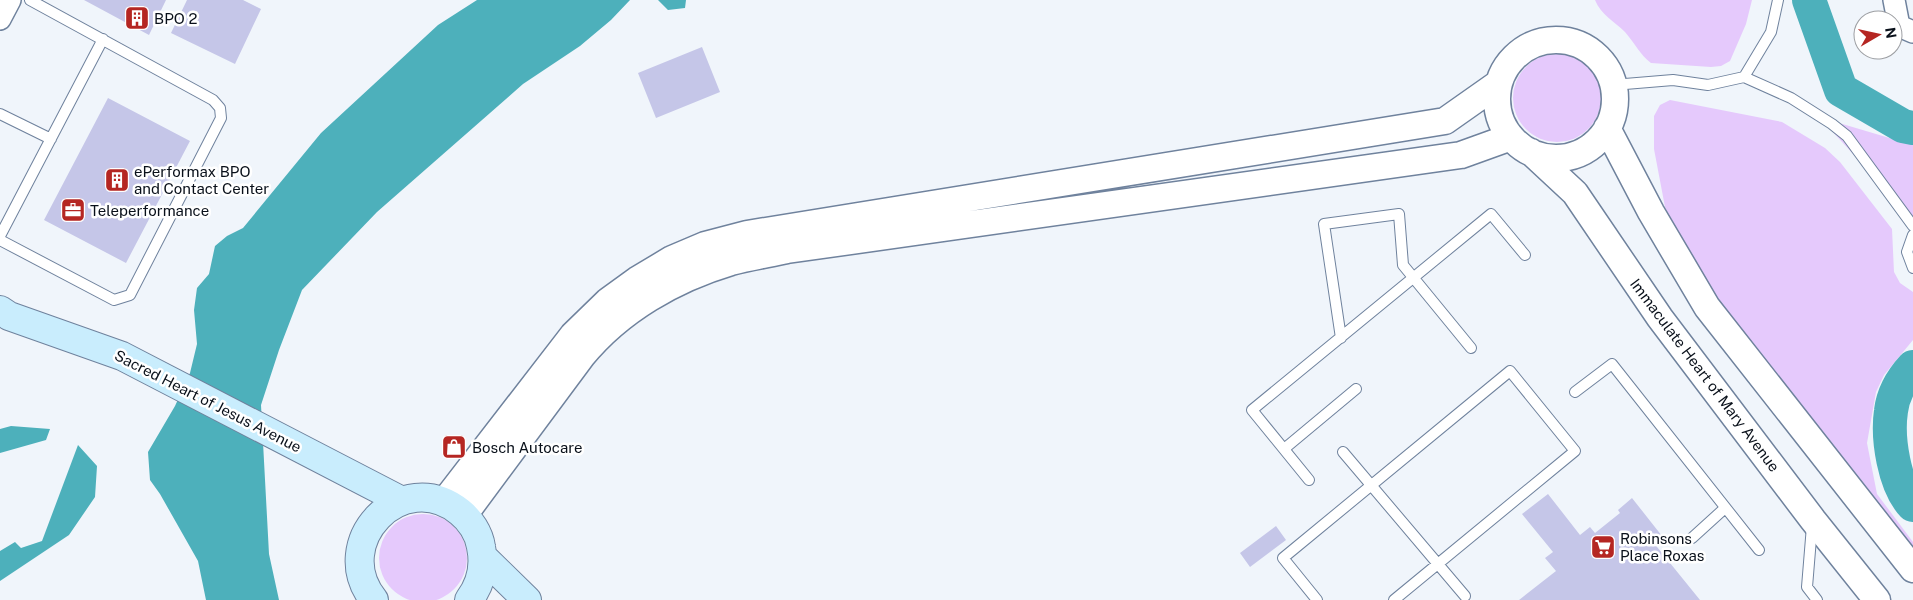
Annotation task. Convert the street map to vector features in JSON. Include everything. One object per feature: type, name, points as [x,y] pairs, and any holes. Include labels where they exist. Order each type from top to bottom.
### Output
[{"type":"main road","name":"Sacred Heart of Jesus Avenue","points":[[3,314],[122,356],[402,501]]},
{"type":"main road","points":[[374,600],[362,576],[360,565],[362,545],[376,518],[402,501],[427,498],[454,509],[474,527],[483,557],[480,579],[468,600]]},
{"type":"main road","points":[[483,557],[527,600]]},
{"type":"street","points":[[0,19],[10,0]]},
{"type":"street","points":[[1894,0],[1899,26],[1913,32]]},
{"type":"street","points":[[1558,39],[1577,43],[1593,53],[1606,67],[1613,85],[1614,110],[1607,128],[1595,143],[1570,156],[1551,158],[1521,145],[1503,124],[1498,109],[1499,83],[1506,67],[1524,48],[1540,41],[1558,39]]},
{"type":"street","points":[[454,509],[562,348],[585,322],[608,301],[637,280],[690,250],[747,234],[1445,121],[1499,83]]},
{"type":"street","points":[[1607,128],[1651,212],[1707,307],[1913,569]]},
{"type":"street","points":[[454,509],[602,334],[652,298],[702,272],[734,261],[787,250],[1521,145]]},
{"type":"street","name":"Immaculate Heart of Mary Avenue","points":[[1521,145],[1575,193],[1660,318],[1813,520],[1877,600]]},
{"type":"lane","points":[[30,0],[103,39],[213,100],[220,108],[220,118],[130,295],[114,300],[0,238],[103,39]]},
{"type":"lane","points":[[1744,77],[1770,32],[1778,0]]},
{"type":"lane","points":[[1613,85],[1673,80],[1708,85],[1744,77],[1791,98],[1832,124],[1847,136],[1913,226]]},
{"type":"lane","points":[[0,114],[51,139]]},
{"type":"lane","points":[[1341,338],[1324,224],[1399,214],[1403,265],[1471,348]]},
{"type":"lane","points":[[1309,480],[1252,410],[1491,214],[1525,254]]},
{"type":"lane","points":[[1913,234],[1907,252],[1913,268]]},
{"type":"lane","points":[[1575,392],[1612,364],[1759,550]]},
{"type":"lane","points":[[1317,600],[1283,558],[1510,371],[1575,451],[1394,600]]},
{"type":"lane","points":[[1284,449],[1356,389]]},
{"type":"lane","points":[[1343,452],[1465,596]]},
{"type":"lane","points":[[1692,538],[1725,508]]},
{"type":"lane","points":[[1813,520],[1807,587],[1817,600]]},
{"type":"shaded area","points":[[1595,0],[1752,0],[1746,24],[1730,61],[1721,66],[1711,67],[1651,63],[1625,32],[1604,14]]},
{"type":"shaded area","points":[[1557,54],[1574,57],[1582,61],[1594,73],[1598,81],[1601,98],[1598,115],[1594,123],[1582,135],[1574,139],[1557,142],[1540,139],[1532,135],[1520,123],[1516,115],[1513,98],[1516,81],[1520,73],[1532,61],[1540,57]]},
{"type":"shaded area","points":[[1670,100],[1782,122],[1825,148],[1840,162],[1892,229],[1894,272],[1900,283],[1913,292],[1913,340],[1884,375],[1876,392],[1867,443],[1877,494],[1913,542],[1913,554],[1750,350],[1680,243],[1665,207],[1654,149],[1654,116],[1660,105]]},
{"type":"shaded area","points":[[1819,117],[1913,145],[1913,219]]},
{"type":"shaded area","points":[[423,514],[440,517],[448,521],[460,533],[464,541],[467,558],[464,575],[460,583],[448,595],[440,599],[423,602],[406,599],[398,595],[386,583],[382,575],[379,558],[382,541],[386,533],[398,521],[406,517]]},
{"type":"water","points":[[477,0],[630,0],[611,20],[580,46],[523,84],[377,212],[302,290],[279,350],[261,405],[269,554],[279,600],[206,600],[198,561],[150,480],[148,452],[175,406],[190,373],[197,344],[194,310],[197,288],[209,274],[215,246],[227,236],[243,228],[321,133],[438,25]]},
{"type":"water","points":[[658,0],[686,0],[685,8],[668,10]]},
{"type":"water","points":[[11,426],[50,429],[46,440],[0,453],[0,429]]},
{"type":"water","points":[[78,445],[97,466],[95,497],[69,535],[0,581],[0,551],[15,542],[21,548],[42,541]]},
{"type":"building","name":"BPO 2","points":[[84,0],[166,0],[149,35]]},
{"type":"building","points":[[187,0],[243,0],[261,9],[235,64],[171,33]]},
{"type":"building","points":[[702,47],[720,92],[656,118],[638,73]]},
{"type":"building","name":"ePerformax BPO and Contact Center","points":[[108,98],[190,141],[126,263],[44,220]]},
{"type":"building","name":"Robinsons Place Roxas","points":[[1548,494],[1580,535],[1590,527],[1595,533],[1620,513],[1618,510],[1632,498],[1662,536],[1653,542],[1700,600],[1519,600],[1556,571],[1545,558],[1553,552],[1522,514]]},
{"type":"building","points":[[1276,526],[1286,540],[1250,567],[1240,553]]},
{"type":"waterway","points":[[1809,0],[1841,90],[1903,126],[1913,128]]},
{"type":"waterway","points":[[1913,367],[1896,393],[1890,422],[1893,461],[1901,486],[1913,505]]},
{"type":"place","name":"BPO 2","points":[[137,18]]},
{"type":"place","name":"ePerformax BPO and Contact Center","points":[[117,180]]},
{"type":"place","name":"Teleperformance","points":[[73,210]]},
{"type":"place","name":"Bosch Autocare","points":[[454,447]]},
{"type":"place","name":"Robinsons Place Roxas","points":[[1603,547]]}]
